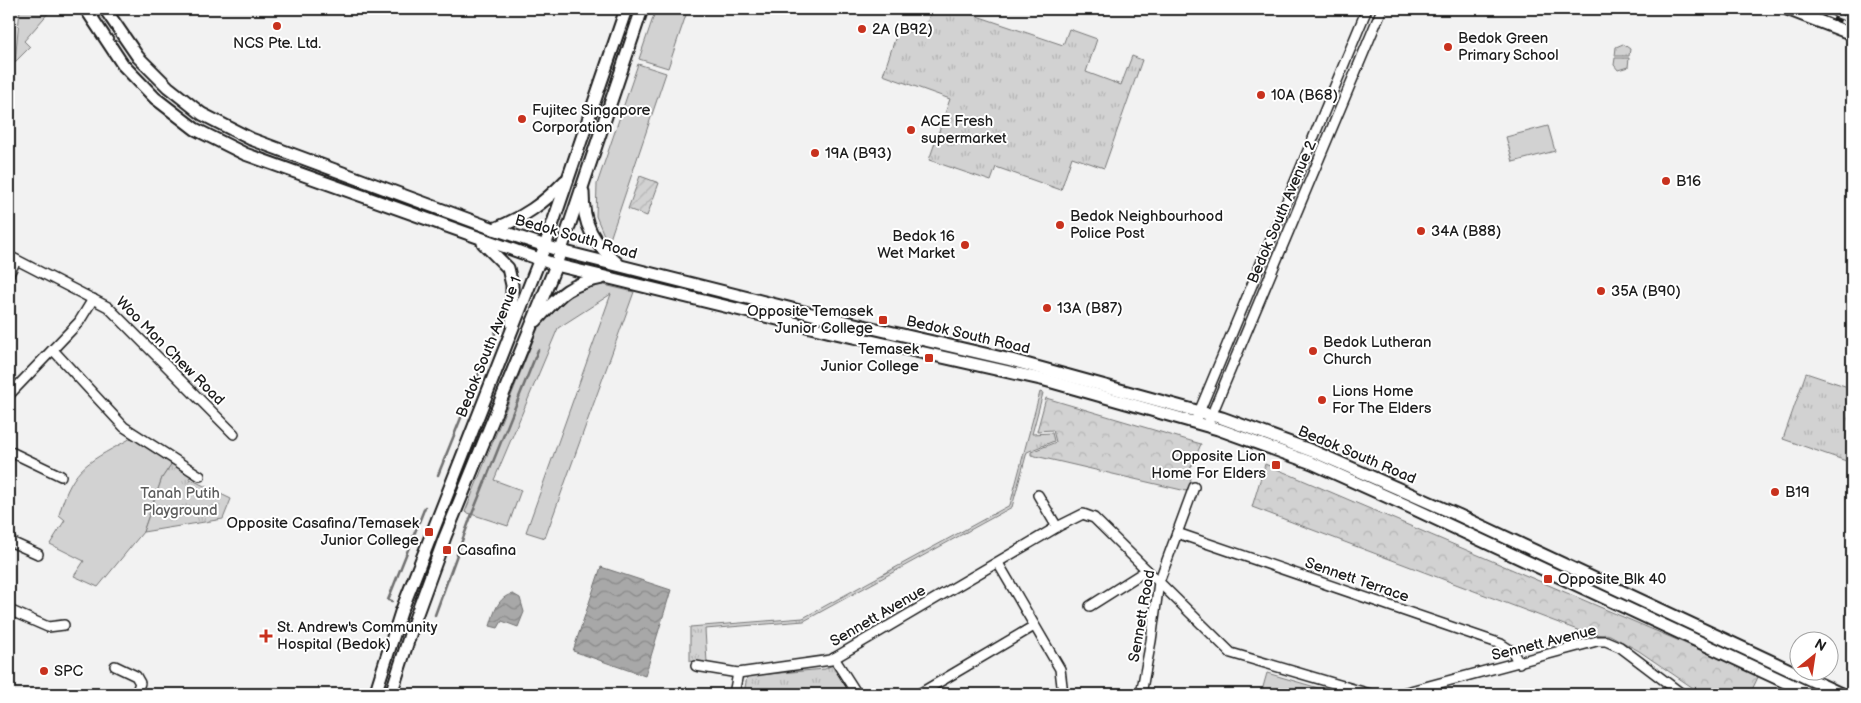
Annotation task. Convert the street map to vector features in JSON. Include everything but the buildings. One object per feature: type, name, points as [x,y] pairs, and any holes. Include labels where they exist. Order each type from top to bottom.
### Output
[{"type":"main road","name":"Bedok South Road","points":[[86,9],[108,46],[140,82],[173,112],[208,137],[268,164],[480,240],[556,265],[605,278],[1212,414],[1315,452],[1458,515],[1841,694]]},
{"type":"main road","name":"Bedok South Road","points":[[105,9],[124,40],[152,72],[184,101],[218,123],[274,148],[545,246],[1077,383],[1312,463],[1811,694]]},
{"type":"main road","name":"Bedok South Avenue 1","points":[[375,694],[401,612],[540,260],[626,9]]},
{"type":"main road","name":"Bedok South Avenue 1","points":[[391,694],[415,619],[445,537],[556,265],[583,179],[642,9]]},
{"type":"main road","points":[[1787,9],[1852,34]]},
{"type":"main road","points":[[1846,9],[1852,11]]},
{"type":"main road","points":[[494,229],[526,215],[542,204],[568,178]]},
{"type":"main road","points":[[583,179],[583,211],[587,225],[594,240],[622,266]]},
{"type":"main road","points":[[480,240],[508,268],[512,285],[512,330]]},
{"type":"main road","points":[[531,326],[568,288],[580,282],[605,278]]},
{"type":"street","name":"Bedok South Avenue 2","points":[[1195,422],[1367,9]]},
{"type":"street","name":"Bedok South Avenue 2","points":[[1207,426],[1382,9]]},
{"type":"street","name":"Woo Mon Chew Road","points":[[9,274],[12,258],[108,307],[234,434]]},
{"type":"street","points":[[9,395],[79,322],[93,299]]},
{"type":"street","points":[[53,350],[124,427],[200,476]]},
{"type":"street","points":[[9,451],[62,476]]},
{"type":"street","name":"Sennett Road","points":[[1141,694],[1159,582],[1194,487]]},
{"type":"street","points":[[1038,495],[1056,526]]},
{"type":"street","name":"Sennett Avenue","points":[[696,666],[738,673],[820,662],[834,658],[998,563],[1056,526],[1079,515],[1089,515],[1231,653],[1370,694]]},
{"type":"street","name":"Sennett Terrace","points":[[1177,533],[1500,644],[1512,651],[1519,663]]},
{"type":"street","points":[[10,543],[38,554]]},
{"type":"street","points":[[998,563],[1060,670],[1063,694]]},
{"type":"street","points":[[1090,606],[1147,570]]},
{"type":"street","points":[[9,610],[48,627],[64,625]]},
{"type":"street","points":[[919,694],[1034,626]]},
{"type":"street","name":"Sennett Avenue","points":[[1399,694],[1421,691],[1597,641],[1606,641],[1620,647],[1682,694]]},
{"type":"street","points":[[834,658],[857,694]]},
{"type":"street","points":[[115,666],[136,676],[140,682],[136,694]]},
{"type":"street","points":[[734,694],[738,673]]},
{"type":"green space","points":[[20,9],[49,9],[50,11],[24,41],[30,47],[15,62]]},
{"type":"green space","points":[[656,9],[688,9],[668,68],[639,59]]},
{"type":"green space","points":[[936,9],[972,9],[971,14],[1063,45],[1069,29],[1097,39],[1086,72],[1121,85],[1132,56],[1142,60],[1104,168],[1072,157],[1061,190],[996,167],[991,181],[929,160],[950,99],[883,75],[899,27],[923,35],[931,11]]},
{"type":"green space","points":[[1623,44],[1630,49],[1629,56],[1615,56],[1616,47]]},
{"type":"green space","points":[[1615,58],[1629,58],[1628,67],[1618,70],[1614,65]]},
{"type":"green space","points":[[638,64],[666,73],[608,245],[596,216],[597,184]]},
{"type":"green space","points":[[1548,126],[1555,151],[1513,162],[1506,137]]},
{"type":"green space","points":[[640,176],[659,183],[647,216],[628,209]]},
{"type":"green space","points":[[604,285],[634,292],[545,538],[526,532],[611,294],[558,328],[494,480],[521,490],[508,526],[465,512],[538,328],[572,294],[581,289]]},
{"type":"green space","points":[[1806,373],[1851,388],[1852,386],[1852,463],[1783,439]]},
{"type":"green space","points":[[1040,392],[1043,393],[1032,434],[1052,433],[1054,441],[1027,452],[1012,507],[804,621],[705,629],[707,663],[690,661],[690,627],[803,618],[1010,505]]},
{"type":"green space","points":[[1046,398],[1201,444],[1190,470],[1191,483],[1186,491],[1031,455],[1031,452],[1056,442],[1053,430],[1037,431]]},
{"type":"green space","points":[[133,437],[172,463],[162,478],[143,532],[98,587],[74,576],[84,561],[50,544],[65,520],[59,515],[64,498],[77,474],[94,459]]},
{"type":"green space","name":"Tanah Putih Playground","points":[[172,463],[191,476],[190,479],[231,499],[223,519],[143,532],[162,478]]},
{"type":"green space","points":[[1265,464],[1759,675],[1750,694],[1702,694],[1639,651],[1610,635],[1588,634],[1252,507]]},
{"type":"green space","points":[[836,663],[855,694],[744,694],[747,676],[825,669]]},
{"type":"green space","points":[[1267,673],[1339,694],[1261,694]]},
{"type":"water","points":[[601,567],[671,590],[645,676],[573,651]]},
{"type":"water","points":[[513,594],[520,598],[524,612],[518,627],[502,621],[498,628],[490,626],[500,602],[508,595]]},
{"type":"waterway","points":[[438,475],[498,326]]},
{"type":"waterway","points":[[435,615],[470,519],[538,350]]},
{"type":"waterway","points":[[392,601],[388,600],[425,507]]},
{"type":"railway","points":[[1811,9],[1852,26]]},
{"type":"place","name":"NCS Pte. Ltd.","points":[[277,26]]},
{"type":"place","name":"2A (B92)","points":[[862,29]]},
{"type":"place","name":"Bedok Green Primary School","points":[[1448,47]]},
{"type":"place","name":"10A (B68)","points":[[1261,95]]},
{"type":"place","name":"Fujitec Singapore Corporation","points":[[522,119]]},
{"type":"place","name":"ACE Fresh supermarket","points":[[911,130]]},
{"type":"place","name":"19A (B93)","points":[[815,153]]},
{"type":"place","name":"B16","points":[[1666,181]]},
{"type":"place","name":"Bedok Neighbourhood Police Post","points":[[1060,225]]},
{"type":"place","name":"34A (B88)","points":[[1421,231]]},
{"type":"place","name":"Bedok 16 Wet Market","points":[[965,245]]},
{"type":"place","name":"35A (B90)","points":[[1601,291]]},
{"type":"place","name":"13A (B87)","points":[[1047,308]]},
{"type":"place","name":"Opposite Temasek Junior College","points":[[883,320]]},
{"type":"place","name":"Bedok Lutheran Church","points":[[1313,351]]},
{"type":"place","name":"Temasek Junior College","points":[[929,358]]},
{"type":"place","name":"Lions Home For The Elders","points":[[1322,400]]},
{"type":"place","name":"Opposite Lion Home For Elders","points":[[1276,465]]},
{"type":"place","name":"B19","points":[[1775,492]]},
{"type":"place","name":"Opposite Casafina/Temasek Junior College","points":[[429,532]]},
{"type":"place","name":"Casafina","points":[[447,550]]},
{"type":"place","name":"Opposite Blk 40","points":[[1548,579]]},
{"type":"place","name":"St. Andrew's Community Hospital (Bedok)","points":[[266,636]]},
{"type":"place","name":"SPC","points":[[44,671]]}]
